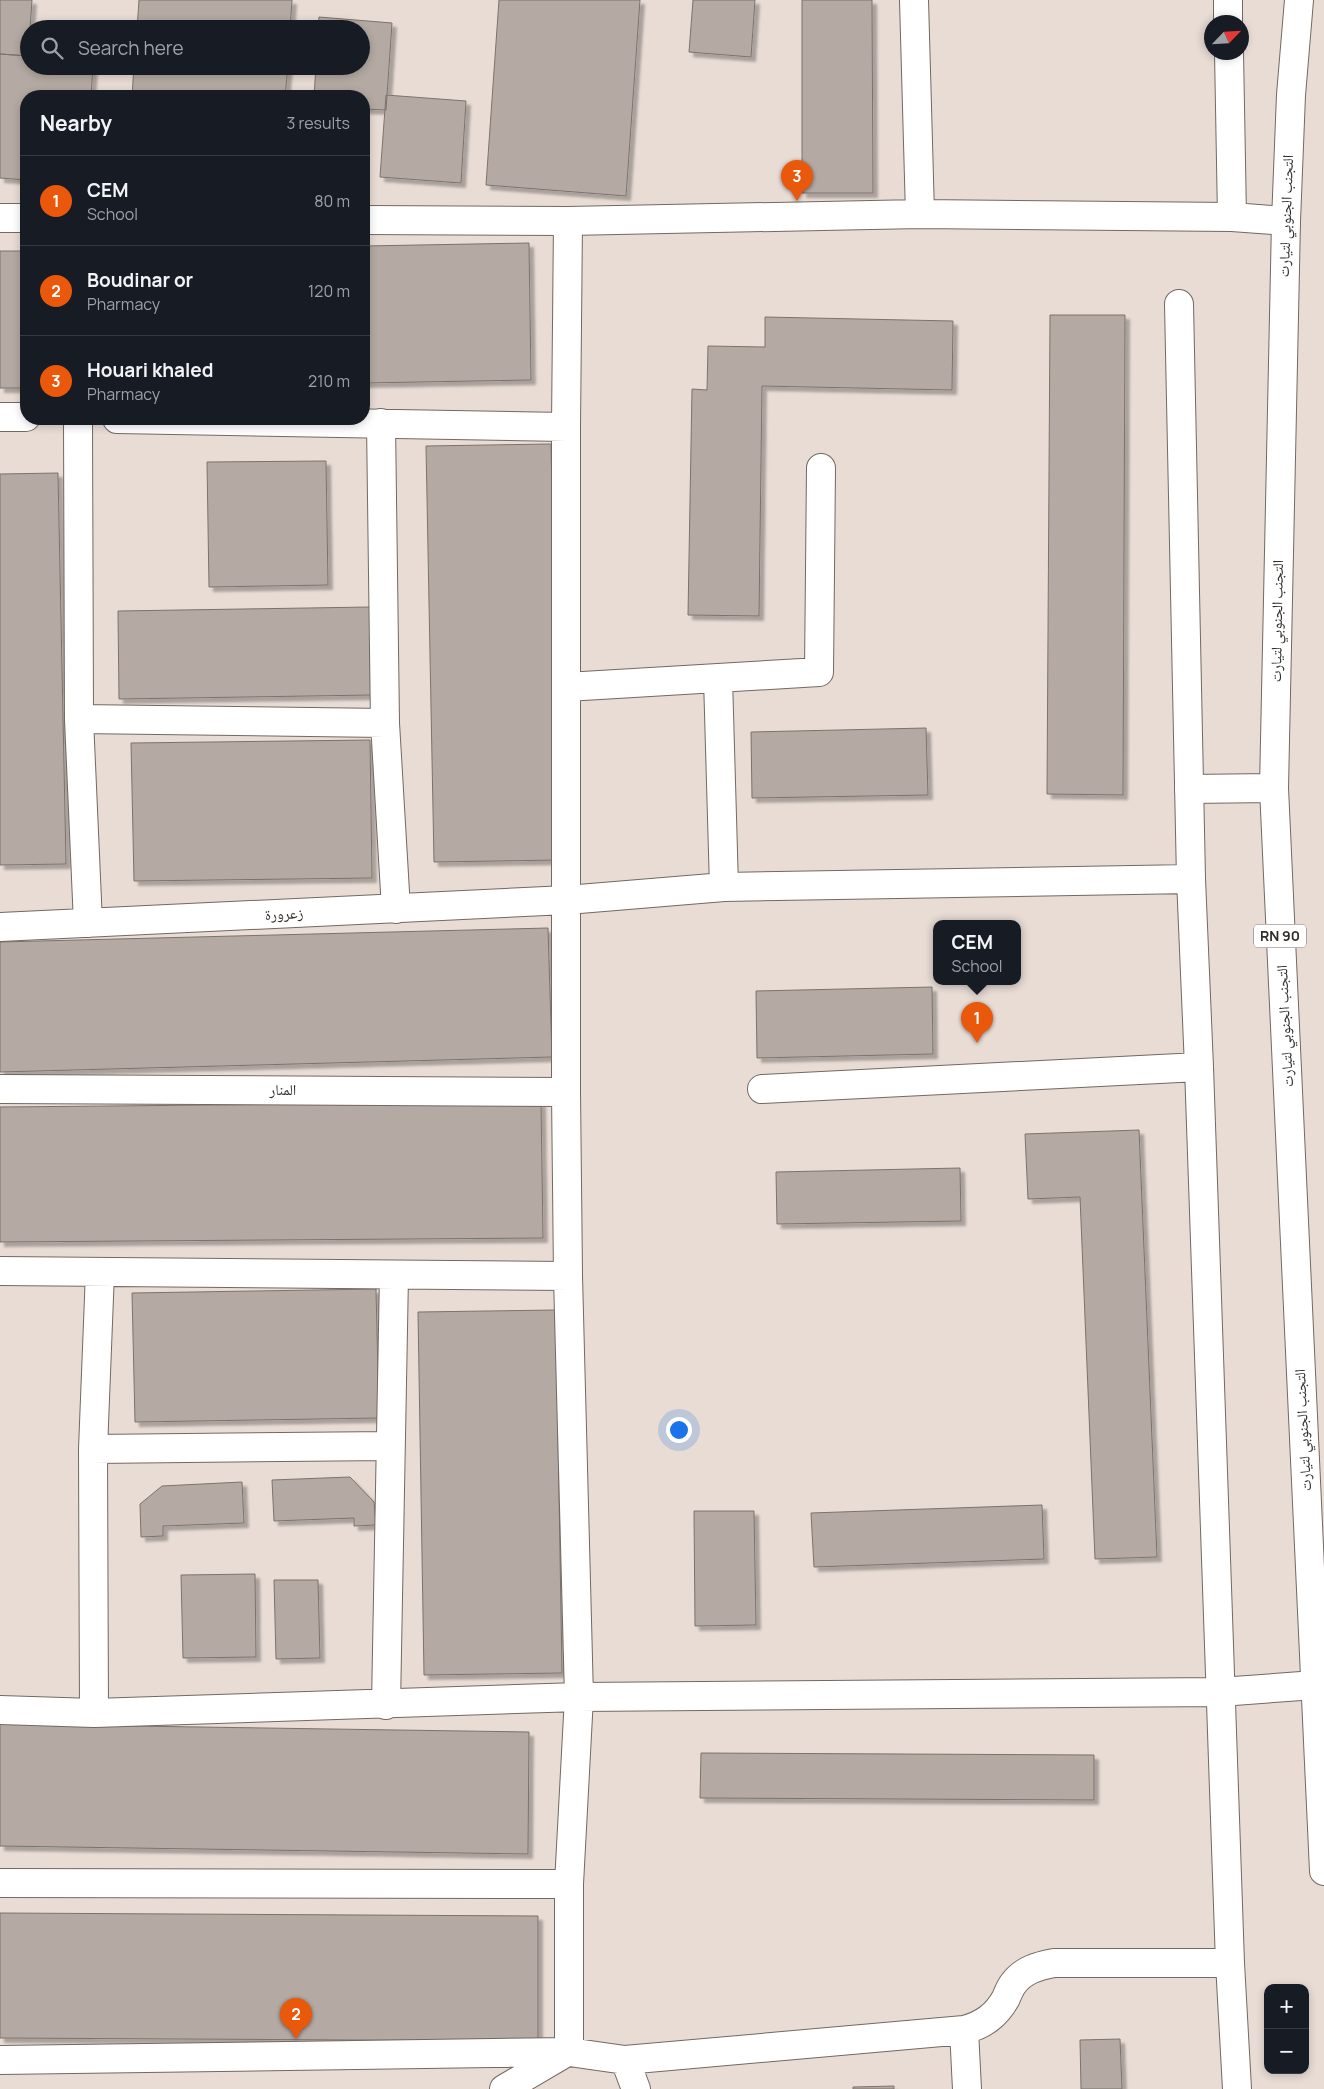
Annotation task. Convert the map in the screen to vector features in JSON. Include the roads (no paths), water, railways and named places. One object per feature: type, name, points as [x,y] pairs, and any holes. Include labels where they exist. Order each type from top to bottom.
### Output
[{"type":"main road","points":[[914,0],[920,214]]},
{"type":"main road","points":[[1228,0],[1228,15]]},
{"type":"main road","name":"التجنب الجنوبي لتيارت","points":[[1298,0],[1291,95],[1286,221],[1274,788],[1324,1871]]},
{"type":"main road","points":[[1229,60],[1232,217]]},
{"type":"main road","points":[[370,220],[568,221],[920,214],[1232,217],[1286,221]]},
{"type":"main road","points":[[0,218],[20,218]]},
{"type":"main road","points":[[568,221],[566,427],[566,1092],[568,1276],[579,1697],[570,1884],[569,2052]]},
{"type":"main road","points":[[1179,304],[1191,879],[1200,1068],[1230,1962],[1237,2089]]},
{"type":"main road","points":[[0,417],[20,417]]},
{"type":"main road","points":[[370,423],[566,427]]},
{"type":"main road","points":[[381,423],[385,723],[396,909]]},
{"type":"main road","points":[[78,425],[79,719],[88,923]]},
{"type":"main road","points":[[566,687],[819,672],[821,468]]},
{"type":"main road","points":[[718,678],[724,887]]},
{"type":"main road","points":[[79,719],[385,723]]},
{"type":"main road","points":[[1189,789],[1274,788]]},
{"type":"main road","name":"زعرورة","points":[[0,928],[567,900],[724,887],[1191,879]]},
{"type":"main road","points":[[762,1089],[1200,1068]]},
{"type":"main road","name":"المنار","points":[[0,1089],[566,1092]]},
{"type":"main road","points":[[0,1271],[568,1276]]},
{"type":"main road","points":[[94,1712],[93,1449],[100,1272]]},
{"type":"main road","points":[[386,1704],[394,1275]]},
{"type":"main road","points":[[93,1449],[390,1446]]},
{"type":"main road","points":[[0,1710],[94,1712],[579,1697],[1220,1692],[1315,1685]]},
{"type":"main road","points":[[0,1883],[570,1884]]},
{"type":"main road","points":[[0,2060],[569,2052],[625,2060],[964,2030],[989,2020],[998,2010],[1012,1984],[1024,1973],[1038,1966],[1054,1963],[1230,1962]]},
{"type":"main road","points":[[964,2030],[967,2089]]},
{"type":"main road","points":[[504,2089],[569,2052]]},
{"type":"main road","points":[[625,2060],[636,2089]]},
{"type":"place","name":"Houari khaled","points":[[797,201]]},
{"type":"place","name":"CEM","points":[[977,1043]]},
{"type":"place","name":"Boudinar or","points":[[296,2039]]}]
